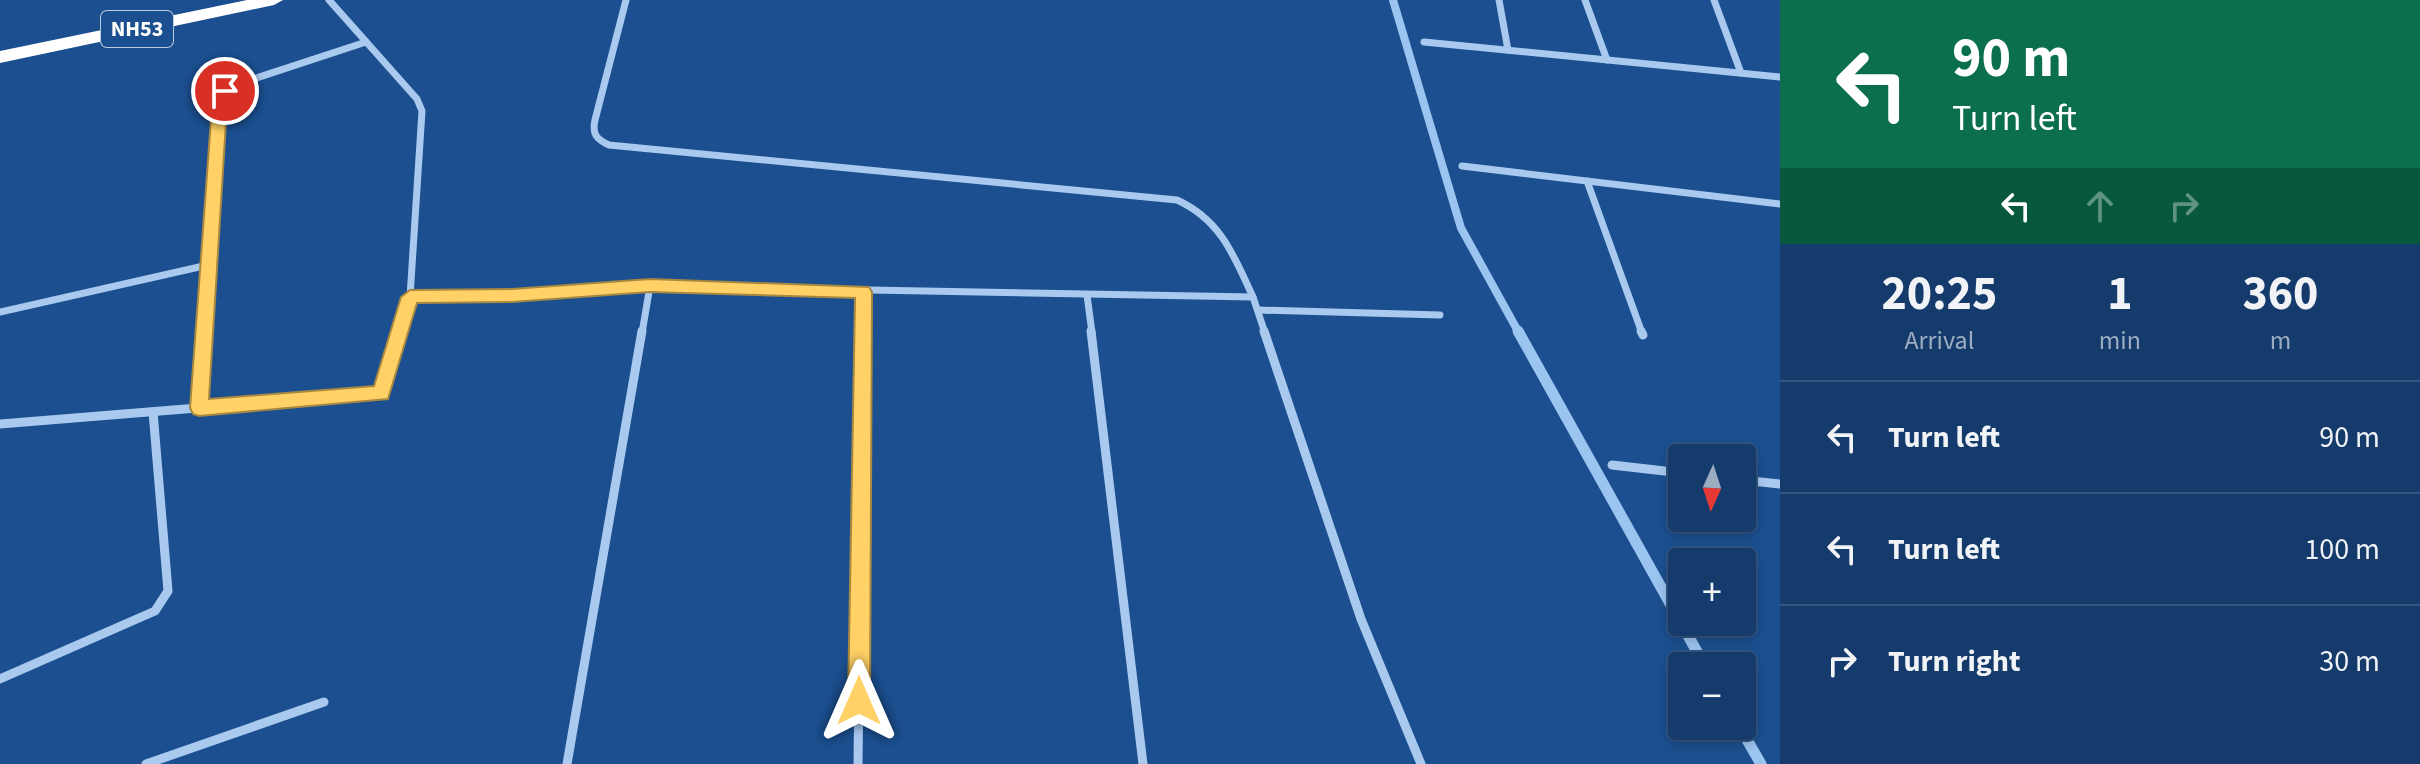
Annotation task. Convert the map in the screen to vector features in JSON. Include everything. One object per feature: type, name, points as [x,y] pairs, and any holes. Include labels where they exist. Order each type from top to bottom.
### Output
[{"type":"highway","name":"NH53","points":[[0,57],[274,0]]},
{"type":"street","points":[[0,424],[381,393],[410,297],[422,111],[417,99],[329,0]]},
{"type":"street","points":[[626,0],[593,131],[598,140],[609,145],[1177,200],[1204,212],[1216,222],[1258,310],[1361,619],[1421,764]]},
{"type":"street","points":[[1499,0],[1508,50]]},
{"type":"street","points":[[1585,0],[1607,60]]},
{"type":"street","points":[[1714,0],[1741,73]]},
{"type":"street","points":[[199,408],[219,105],[225,91],[366,42]]},
{"type":"street","points":[[1424,42],[1780,77]]},
{"type":"street","points":[[1462,166],[1778,204],[1780,215]]},
{"type":"street","points":[[1587,181],[1643,335]]},
{"type":"street","points":[[0,312],[208,265]]},
{"type":"street","points":[[410,297],[512,296],[650,286],[1253,297]]},
{"type":"street","points":[[567,764],[650,286]]},
{"type":"street","points":[[858,764],[863,292]]},
{"type":"street","points":[[1087,295],[1143,764]]},
{"type":"street","points":[[1258,310],[1440,315]]},
{"type":"street","points":[[0,679],[155,611],[164,601],[168,591],[153,412]]},
{"type":"street","points":[[1612,465],[1668,471]]},
{"type":"street","points":[[1756,481],[1780,484]]},
{"type":"street","points":[[146,764],[324,702]]},
{"type":"waterway","points":[[1393,0],[1461,228],[1519,333]]},
{"type":"waterway","points":[[1518,331],[1697,652]]},
{"type":"waterway","points":[[1747,740],[1761,764]]},
{"type":"route","points":[[225,91],[219,105],[199,408],[381,393],[410,297],[512,296],[650,286],[863,292],[859,701]]}]
